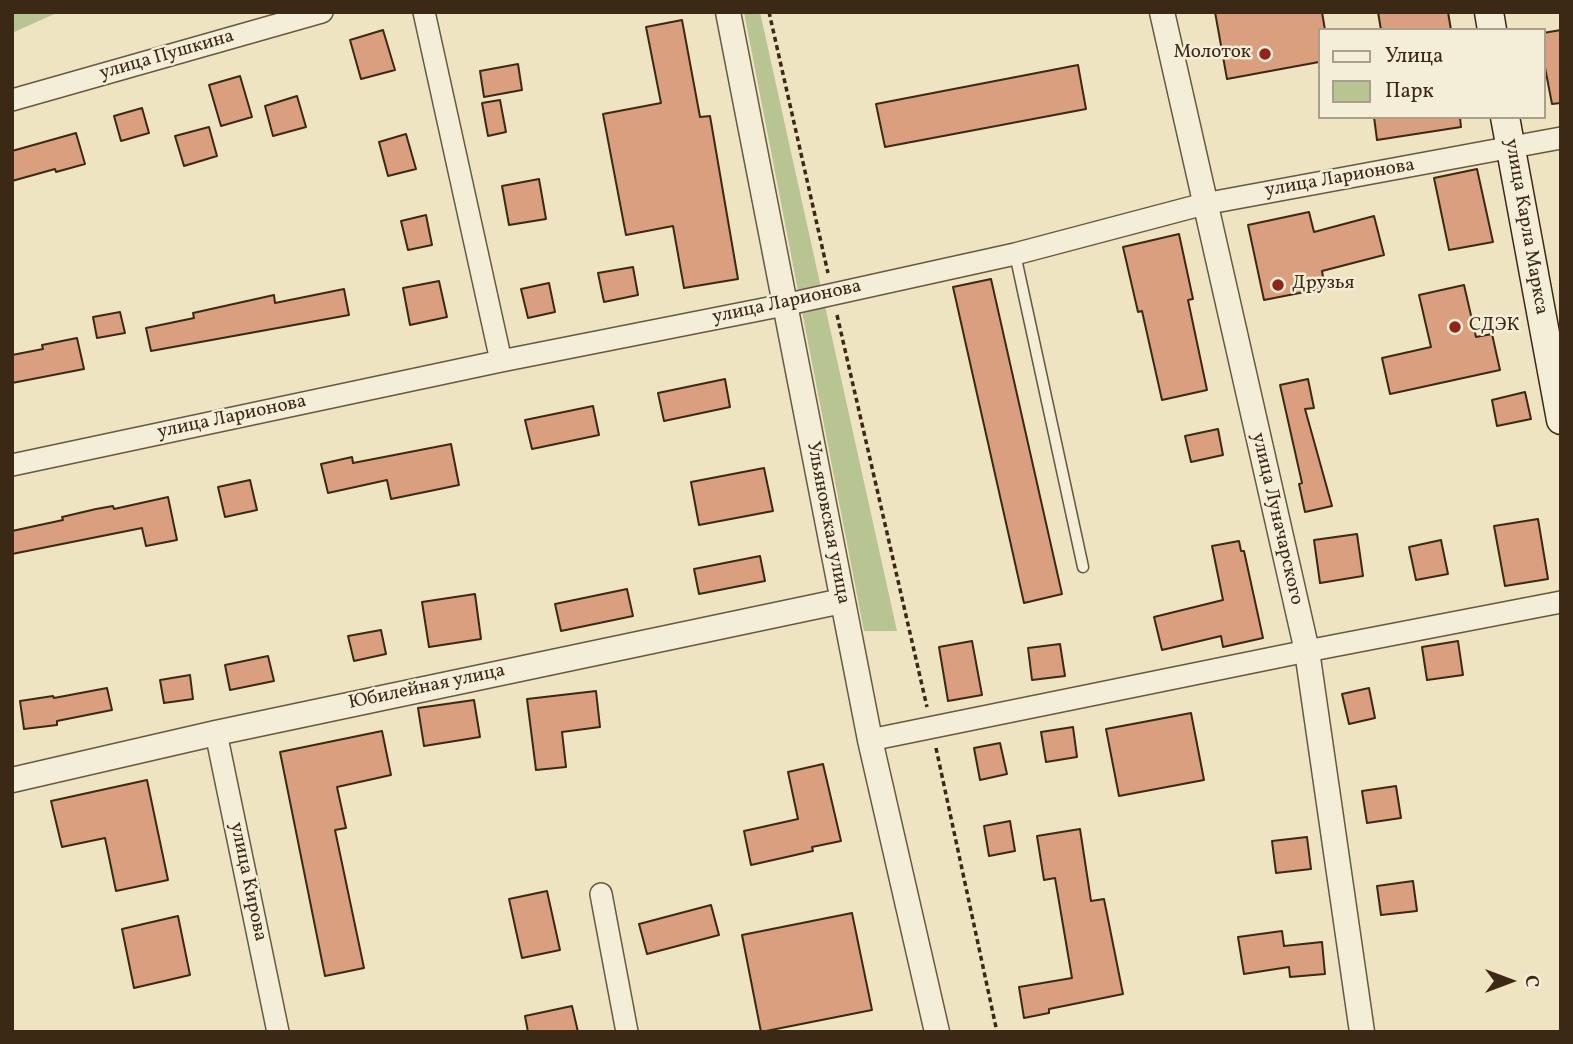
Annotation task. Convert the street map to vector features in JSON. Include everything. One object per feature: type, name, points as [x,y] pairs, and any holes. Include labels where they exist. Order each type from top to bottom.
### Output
[{"type":"main road","name":"улица Карла Маркса","points":[[1506,119],[1561,420]]},
{"type":"street","name":"улица Пушкина","points":[[12,100],[322,12]]},
{"type":"street","points":[[424,12],[501,361]]},
{"type":"street","name":"Ульяновская улица","points":[[728,12],[870,740],[937,1032]]},
{"type":"street","name":"улица Луначарского","points":[[1162,12],[1203,204],[1307,651],[1363,1032]]},
{"type":"street","name":"улица Ларионова","points":[[12,466],[501,361],[784,305],[1015,254],[1203,204],[1561,138]]},
{"type":"street","name":"Юбилейная улица","points":[[12,780],[216,733],[842,601]]},
{"type":"street","points":[[870,740],[1307,651],[1561,603]]},
{"type":"street","name":"улица Кирова","points":[[216,733],[278,1032]]},
{"type":"street","points":[[601,894],[627,1032]]},
{"type":"lane","points":[[1015,254],[1083,568]]},
{"type":"path","points":[[769,12],[932,728],[997,1032]]},
{"type":"green space","points":[[12,12],[59,12],[12,33]]},
{"type":"green space","points":[[744,12],[760,12],[897,631],[864,631]]},
{"type":"building","points":[[1215,12],[1322,12],[1325,28],[1318,28],[1318,62],[1227,79]]},
{"type":"building","points":[[1378,12],[1448,12],[1451,28],[1381,28]]},
{"type":"building","points":[[682,20],[700,117],[710,116],[738,279],[684,288],[673,226],[626,235],[603,114],[661,103],[646,27]]},
{"type":"building","points":[[383,30],[395,70],[361,79],[350,40]]},
{"type":"building","points":[[1561,30],[1561,103],[1552,104],[1545,67],[1545,33]]},
{"type":"building","points":[[518,64],[522,90],[484,97],[480,71]]},
{"type":"building","points":[[1078,65],[1086,109],[885,147],[876,104]]},
{"type":"building","points":[[240,76],[252,117],[221,126],[209,85]]},
{"type":"building","points":[[297,96],[306,127],[273,136],[265,106]]},
{"type":"building","points":[[500,100],[506,132],[488,136],[482,103]]},
{"type":"building","points":[[142,108],[149,133],[121,141],[114,116]]},
{"type":"building","points":[[1374,119],[1460,119],[1461,127],[1377,140]]},
{"type":"building","points":[[209,127],[217,156],[184,166],[175,136]]},
{"type":"building","points":[[76,133],[85,164],[12,181],[12,151]]},
{"type":"building","points":[[406,134],[416,169],[388,176],[379,142]]},
{"type":"building","points":[[1477,169],[1493,242],[1449,250],[1434,178]]},
{"type":"building","points":[[539,179],[546,219],[509,225],[502,186]]},
{"type":"building","points":[[1309,212],[1314,232],[1374,216],[1384,255],[1322,271],[1325,288],[1264,300],[1248,225]]},
{"type":"building","points":[[426,215],[432,245],[408,250],[401,221]]},
{"type":"building","points":[[1179,234],[1193,299],[1188,300],[1207,390],[1162,400],[1142,311],[1138,312],[1123,247]]},
{"type":"building","points":[[633,267],[638,295],[604,302],[598,273]]},
{"type":"building","points":[[991,279],[1062,594],[1024,603],[953,287]]},
{"type":"building","points":[[439,281],[447,317],[410,325],[403,288]]},
{"type":"building","points":[[549,283],[555,312],[528,318],[521,289]]},
{"type":"building","points":[[1464,285],[1476,337],[1492,334],[1500,370],[1390,394],[1382,358],[1431,347],[1419,295]]},
{"type":"building","points":[[344,289],[349,315],[151,351],[146,328],[194,318],[193,313],[274,295],[275,303]]},
{"type":"building","points":[[120,312],[125,333],[97,338],[93,317]]},
{"type":"building","points":[[77,338],[84,369],[12,383],[12,355]]},
{"type":"building","points":[[725,379],[730,407],[664,421],[658,393]]},
{"type":"building","points":[[1308,379],[1314,408],[1305,409],[1332,506],[1305,512],[1299,484],[1302,483],[1280,385]]},
{"type":"building","points":[[1525,392],[1531,419],[1497,426],[1492,400]]},
{"type":"building","points":[[593,406],[599,435],[532,449],[525,420]]},
{"type":"building","points":[[1218,429],[1223,455],[1191,462],[1185,436]]},
{"type":"building","points":[[451,444],[459,485],[391,499],[387,480],[328,493],[321,464],[352,457],[353,463]]},
{"type":"building","points":[[764,468],[773,511],[699,525],[691,482]]},
{"type":"building","points":[[250,480],[257,510],[225,517],[218,487]]},
{"type":"building","points":[[168,497],[177,540],[146,546],[142,528],[12,554],[12,531],[63,520],[62,517],[96,509],[113,506],[114,509]]},
{"type":"building","points":[[1538,519],[1548,579],[1505,586],[1494,526]]},
{"type":"building","points":[[1357,534],[1363,576],[1320,583],[1314,540]]},
{"type":"building","points":[[1441,540],[1448,574],[1416,580],[1409,547]]},
{"type":"building","points":[[1239,541],[1241,551],[1244,551],[1263,638],[1223,647],[1221,636],[1162,650],[1154,617],[1223,600],[1212,546]]},
{"type":"building","points":[[760,556],[765,581],[699,594],[694,569]]},
{"type":"building","points":[[627,589],[633,616],[561,631],[555,604]]},
{"type":"building","points":[[475,594],[481,639],[429,647],[422,602]]},
{"type":"building","points":[[381,630],[386,654],[354,661],[348,636]]},
{"type":"building","points":[[972,641],[982,695],[948,701],[939,647]]},
{"type":"building","points":[[1458,641],[1463,675],[1427,680],[1422,647]]},
{"type":"building","points":[[1060,644],[1065,676],[1032,680],[1028,648]]},
{"type":"building","points":[[268,656],[274,681],[230,690],[225,665]]},
{"type":"building","points":[[190,675],[193,699],[164,703],[160,680]]},
{"type":"building","points":[[107,688],[112,710],[57,721],[57,725],[24,729],[20,701]]},
{"type":"building","points":[[1369,688],[1375,718],[1349,724],[1342,694]]},
{"type":"building","points":[[596,691],[600,727],[562,732],[566,767],[536,770],[527,699]]},
{"type":"building","points":[[474,700],[480,737],[424,746],[418,708]]},
{"type":"building","points":[[1191,713],[1204,780],[1119,796],[1106,729]]},
{"type":"building","points":[[1073,727],[1077,757],[1046,762],[1041,732]]},
{"type":"building","points":[[382,731],[391,775],[337,787],[346,828],[335,830],[364,968],[325,976],[280,752]]},
{"type":"building","points":[[1000,743],[1007,774],[980,780],[974,748]]},
{"type":"building","points":[[823,764],[841,841],[812,847],[813,851],[751,865],[744,831],[798,819],[788,772]]},
{"type":"building","points":[[147,780],[168,880],[116,891],[105,838],[62,847],[51,801]]},
{"type":"building","points":[[1396,786],[1401,818],[1367,823],[1362,791]]},
{"type":"building","points":[[1010,821],[1015,851],[989,856],[984,826]]},
{"type":"building","points":[[1080,829],[1091,901],[1104,899],[1123,994],[1049,1009],[1049,1013],[1024,1018],[1019,987],[1072,978],[1055,878],[1044,880],[1037,836]]},
{"type":"building","points":[[1307,837],[1311,869],[1276,873],[1272,841]]},
{"type":"building","points":[[1413,881],[1417,911],[1381,915],[1377,886]]},
{"type":"building","points":[[547,891],[560,950],[522,958],[509,899]]},
{"type":"building","points":[[711,905],[719,935],[647,954],[639,924]]},
{"type":"building","points":[[852,913],[872,1010],[761,1032],[742,935]]},
{"type":"building","points":[[178,916],[190,975],[134,988],[122,929]]},
{"type":"building","points":[[1282,931],[1284,946],[1322,942],[1325,974],[1290,977],[1289,967],[1244,974],[1238,937]]},
{"type":"building","points":[[572,1006],[578,1032],[528,1032],[525,1016]]},
{"type":"place","name":"Молоток","points":[[1265,54]]},
{"type":"place","name":"Друзья","points":[[1278,285]]},
{"type":"place","name":"СДЭК","points":[[1455,327]]}]
